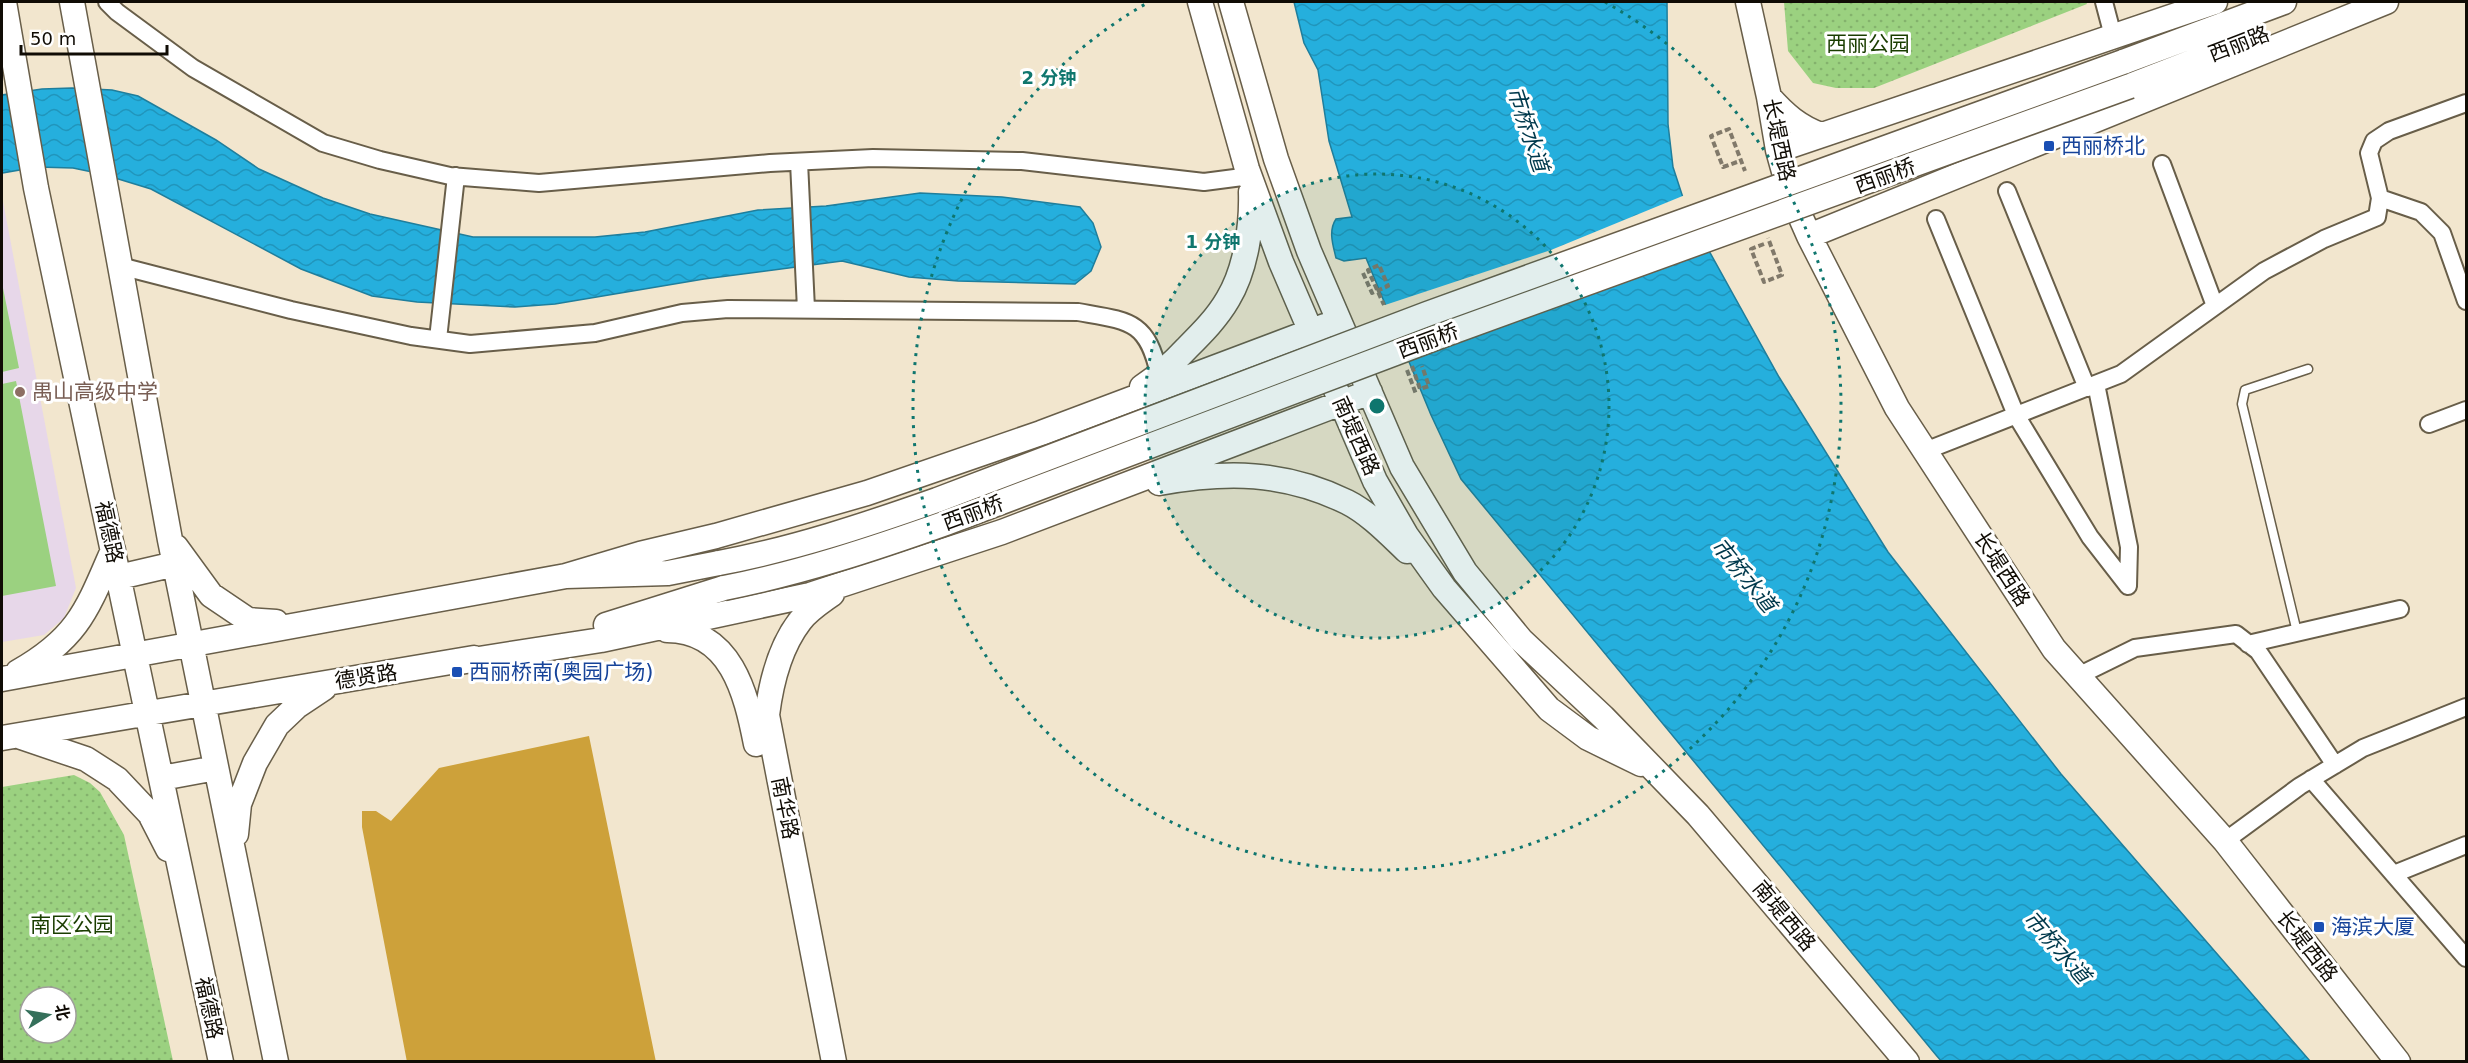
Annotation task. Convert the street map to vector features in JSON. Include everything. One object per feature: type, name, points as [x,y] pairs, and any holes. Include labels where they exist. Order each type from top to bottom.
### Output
[{"type":"main road","name":"福德路","points":[[4,2],[36,188],[221,1062]]},
{"type":"main road","points":[[72,2],[171,540],[276,1062]]},
{"type":"main road","name":"南堤西路","points":[[1200,2],[1250,176],[1281,262],[1375,481],[1406,535],[1441,584],[1550,709],[1588,738],[1658,772]]},
{"type":"main road","name":"南堤西路","points":[[1231,2],[1276,159],[1309,251],[1402,467],[1465,572],[1521,639],[1658,772],[1698,815],[1907,1062]]},
{"type":"main road","name":"长堤西路","points":[[1748,2],[1778,150],[1790,193],[1809,236],[1897,408],[2054,649],[2225,841],[2398,1060]]},
{"type":"main road","points":[[1778,150],[2215,2]]},
{"type":"main road","name":"西丽路","points":[[2123,62],[2284,2]]},
{"type":"main road","name":"西丽路","points":[[2130,86],[2349,2]]},
{"type":"main road","points":[[1809,236],[2386,2]]},
{"type":"main road","name":"西丽桥","points":[[566,576],[668,573],[719,563],[790,548],[916,507],[1416,319],[2123,62]]},
{"type":"main road","name":"西丽桥","points":[[724,588],[796,572],[924,531],[1435,338],[2130,86]]},
{"type":"main road","points":[[1769,97],[1792,120],[1805,129],[1821,135]]},
{"type":"main road","points":[[1112,406],[1159,374],[1213,321],[1229,298],[1240,269],[1248,235],[1251,202],[1250,176]]},
{"type":"main road","points":[[4,679],[566,576],[867,493],[1112,406],[1311,333],[1339,320]]},
{"type":"main road","points":[[460,662],[601,640],[810,596],[1002,532],[1370,392]]},
{"type":"main road","points":[[1100,494],[1184,479],[1233,474],[1278,478],[1305,485],[1348,503],[1367,516],[1441,584]]},
{"type":"main road","points":[[171,540],[211,595],[248,620],[309,623]]},
{"type":"main road","points":[[4,679],[32,664],[63,642],[88,608],[113,550]]},
{"type":"main road","points":[[119,577],[176,564]]},
{"type":"main road","name":"南华路","points":[[834,1062],[767,715],[780,659],[789,637],[801,619],[850,583]]},
{"type":"main road","name":"德贤路","points":[[9,737],[460,662],[579,633],[724,588]]},
{"type":"main road","name":"南华路","points":[[646,630],[676,630],[694,633],[709,642],[734,671],[745,694],[818,1062]]},
{"type":"main road","points":[[234,860],[238,804],[255,763],[277,725],[297,706],[331,683]]},
{"type":"main road","points":[[9,737],[86,759],[117,779],[150,814],[181,873]]},
{"type":"main road","points":[[162,778],[216,768]]},
{"type":"street","points":[[107,2],[117,12],[193,68],[323,143],[380,160],[456,176],[539,183],[873,158],[1022,161],[1204,182],[1250,176]]},
{"type":"street","points":[[2104,2],[2113,36]]},
{"type":"street","points":[[1925,451],[2121,374],[2264,271],[2324,239],[2377,217],[2380,198],[2369,153],[2373,141],[2389,131],[2466,104]]},
{"type":"street","points":[[799,162],[806,309]]},
{"type":"street","points":[[2162,164],[2215,306]]},
{"type":"street","points":[[438,339],[456,176]]},
{"type":"street","points":[[1936,219],[2016,415],[2090,537],[2128,586],[2129,547],[2092,386],[2007,191]]},
{"type":"street","points":[[2380,198],[2421,212],[2442,233],[2466,301]]},
{"type":"street","points":[[120,266],[291,310],[470,344],[595,333],[682,313],[728,309],[1078,312],[1133,325],[1143,333],[1153,348],[1159,374]]},
{"type":"street","points":[[2428,424],[2466,410]]},
{"type":"street","points":[[2248,644],[2400,609]]},
{"type":"street","points":[[2078,676],[2135,648],[2236,634],[2258,651],[2335,765]]},
{"type":"street","points":[[2225,841],[2311,779],[2363,748],[2466,707]]},
{"type":"street","points":[[2311,779],[2466,958]]},
{"type":"street","points":[[2394,874],[2466,845]]},
{"type":"lane","points":[[2297,632],[2242,405],[2245,390],[2308,369]]},
{"type":"path","points":[[1737,162],[1723,167],[1711,136],[1729,129],[1745,171]]},
{"type":"path","points":[[1764,230],[1782,274],[1764,282],[1751,249],[1764,244]]},
{"type":"path","points":[[1363,273],[1372,293],[1380,289],[1388,286],[1379,265],[1368,270],[1376,288],[1380,297],[1384,305]]},
{"type":"path","points":[[1411,363],[1414,372],[1420,389],[1429,386],[1421,362],[1413,364],[1406,367],[1416,394]]},
{"type":"shaded area","name":"禺山高级中学","points":[[2,196],[76,588],[64,618],[44,635],[2,642]]},
{"type":"green space","name":"西丽公园","points":[[1784,2],[2086,2],[2087,4],[1874,88],[1836,88],[1813,83],[1788,51]]},
{"type":"green space","points":[[2,283],[19,368],[2,372]]},
{"type":"green space","points":[[16,381],[56,586],[2,596],[2,384]]},
{"type":"green space","name":"南区公园","points":[[74,775],[90,783],[100,792],[124,835],[173,1061],[2,1061],[2,787]]},
{"type":"water","name":"市桥水道","points":[[1294,2],[1667,2],[1668,124],[1673,167],[1688,213],[1779,377],[1888,552],[2061,774],[2310,1061],[1942,1062],[1461,479],[1431,415],[1366,258],[1344,261],[1336,258],[1332,228],[1336,219],[1352,217],[1329,141],[1318,70],[1304,43]]},
{"type":"water","points":[[42,89],[112,90],[138,96],[216,140],[259,169],[323,198],[370,214],[473,237],[595,237],[645,232],[758,210],[826,206],[920,193],[1002,197],[1080,207],[1093,223],[1101,247],[1091,271],[1075,284],[958,281],[909,277],[842,261],[704,279],[555,304],[515,307],[417,302],[372,296],[301,269],[151,189],[73,168],[37,167],[2,173],[2,95]]},
{"type":"pier","points":[[1685,195],[1690,211],[1711,248],[1403,356],[1382,306],[1551,250]]},
{"type":"building","points":[[589,736],[656,1062],[407,1062],[362,827],[362,811],[376,811],[391,821],[439,768]]},
{"type":"place","name":"西丽桥北","points":[[2049,146]]},
{"type":"place","name":"禺山高级中学","points":[[20,392]]},
{"type":"place","name":"西丽桥南(奥园广场)","points":[[457,672]]},
{"type":"place","name":"海滨大厦","points":[[2319,927]]}]
